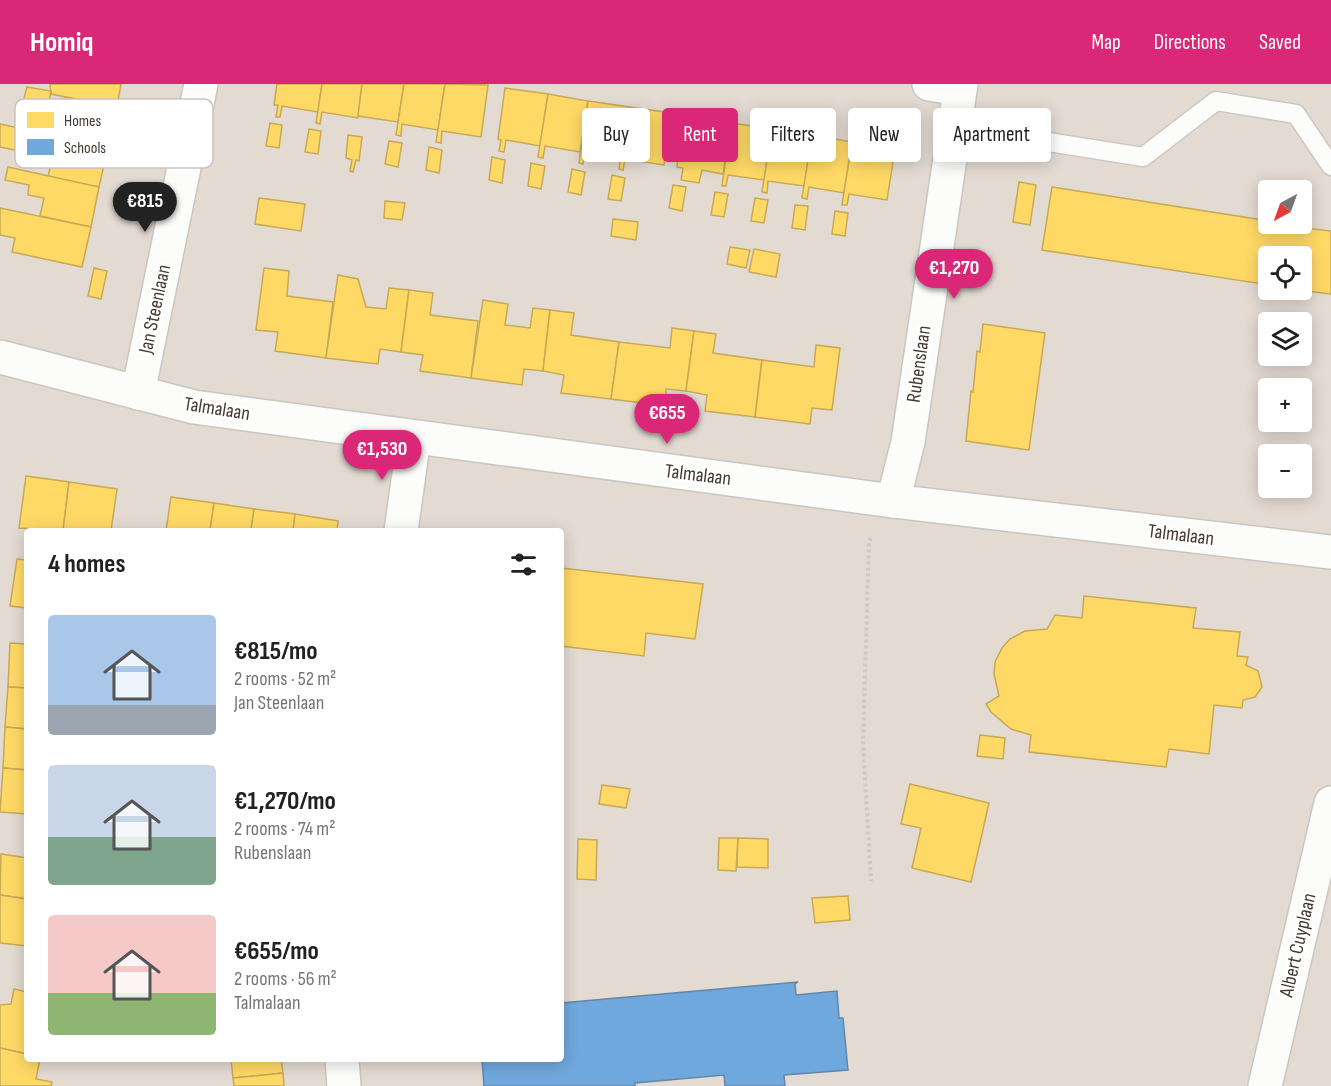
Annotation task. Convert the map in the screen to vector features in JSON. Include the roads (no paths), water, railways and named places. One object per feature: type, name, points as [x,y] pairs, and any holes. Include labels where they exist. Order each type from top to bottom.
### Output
[{"type":"street","name":"Jan Steenlaan","points":[[198,99],[201,84]]},
{"type":"street","name":"Rubenslaan","points":[[950,86],[952,108]]},
{"type":"street","name":"Rubenslaan","points":[[893,501],[908,441],[949,162]]},
{"type":"street","name":"Jan Steenlaan","points":[[138,393],[184,168]]},
{"type":"street","name":"Talmalaan","points":[[0,357],[194,407],[893,501],[1331,552]]},
{"type":"street","points":[[401,528],[414,438]]},
{"type":"street","name":"Albert Cuyplaan","points":[[1265,1086],[1331,803]]},
{"type":"street","points":[[342,1062],[344,1086]]},
{"type":"lane","points":[[1051,142],[1143,157],[1216,101],[1296,114],[1331,166]]}]
